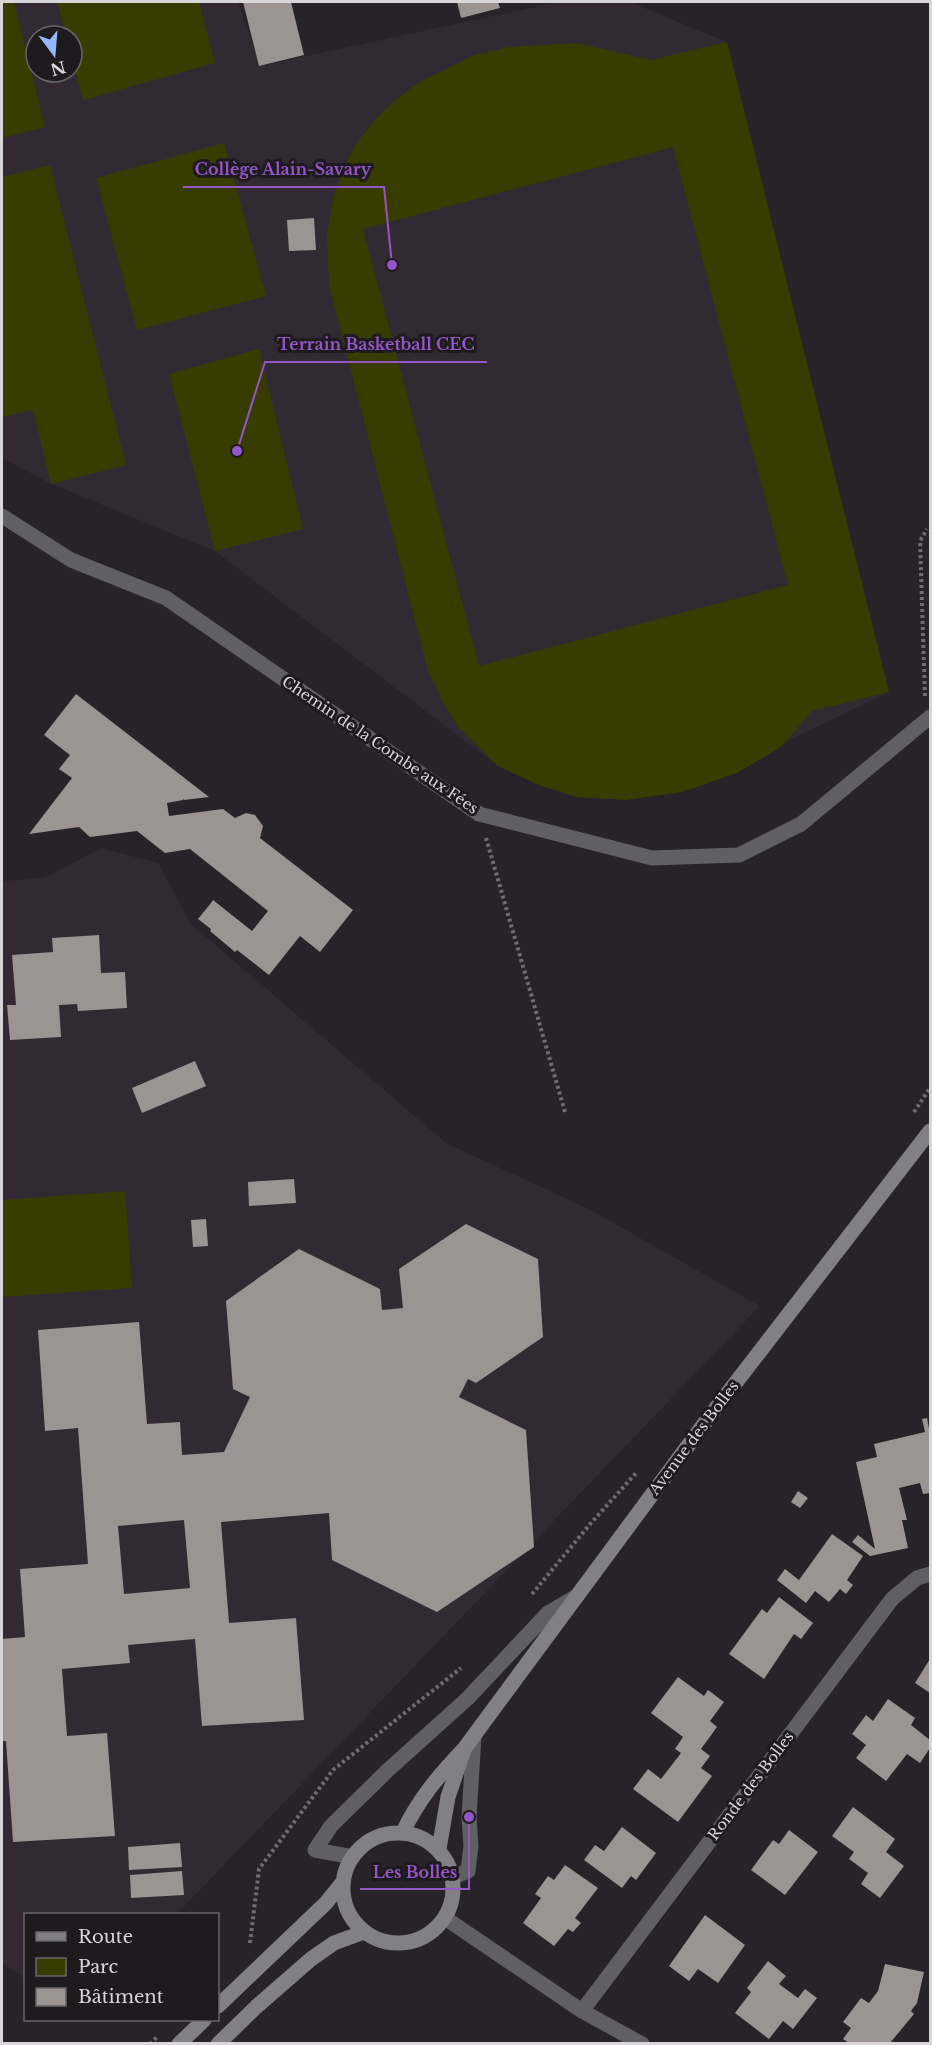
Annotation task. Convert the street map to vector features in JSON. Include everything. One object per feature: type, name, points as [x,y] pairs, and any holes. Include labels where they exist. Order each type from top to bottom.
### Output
[{"type":"main road","name":"Avenue des Bolles","points":[[403,1832],[413,1810],[435,1779],[474,1736],[710,1416],[930,1131]]},
{"type":"main road","name":"Avenue des Bolles","points":[[439,1849],[448,1797],[464,1749]]},
{"type":"main road","points":[[403,1832],[424,1838],[439,1849],[449,1864],[453,1876],[453,1898],[445,1918],[429,1934],[414,1941],[391,1943],[364,1932],[348,1913],[343,1896],[346,1866],[353,1857],[369,1840],[387,1833],[403,1832]]},
{"type":"main road","points":[[219,2005],[326,1903],[343,1882]]},
{"type":"main road","points":[[218,2043],[311,1959],[334,1943],[364,1932]]},
{"type":"main road","points":[[179,2043],[202,2021]]},
{"type":"street","name":"Chemin de la Combe aux Fées","points":[[2,516],[71,560],[166,598],[479,814],[652,858],[739,855],[801,824],[930,717]]},
{"type":"street","name":"Ronde des Bolles","points":[[582,2011],[892,1599],[917,1578],[930,1574]]},
{"type":"street","points":[[353,1857],[315,1850],[331,1826],[388,1770],[467,1699],[548,1613],[577,1596]]},
{"type":"street","points":[[453,1876],[468,1870],[471,1846],[469,1817],[474,1736]]},
{"type":"street","points":[[445,1918],[582,2011],[642,2043]]},
{"type":"path","points":[[925,698],[920,541],[927,530]]},
{"type":"path","points":[[479,814],[565,1112]]},
{"type":"path","points":[[525,1602],[591,1522],[643,1464]]},
{"type":"path","points":[[249,1949],[259,1869],[333,1770],[470,1661]]},
{"type":"shaded area","points":[[2,2],[238,2],[260,66],[558,2],[630,2],[727,42],[889,692],[682,792],[498,766],[215,551],[51,484],[2,458]]},
{"type":"shaded area","points":[[101,848],[158,863],[191,924],[446,1143],[589,1209],[760,1306],[178,1913],[24,1913],[24,1978],[2,1962],[2,881],[44,878]]},
{"type":"green space","points":[[2,2],[14,2],[24,42],[24,84],[34,84],[45,127],[2,138]]},
{"type":"green space","points":[[57,2],[199,2],[215,63],[83,100],[79,84],[84,84],[84,24],[63,24]]},
{"type":"green space","points":[[727,42],[889,692],[812,711],[781,747],[737,773],[682,792],[626,800],[576,797],[536,784],[498,766],[459,728],[428,671],[329,285],[327,235],[334,195],[355,145],[395,100],[421,81],[475,55],[509,47],[577,43],[651,60]],"holes":[[[673,147],[788,585],[479,666],[363,229]]]},
{"type":"green space","points":[[224,143],[266,296],[137,330],[96,178]]},
{"type":"green space","points":[[50,165],[126,465],[51,484],[33,410],[2,417],[2,177]]},
{"type":"green space","points":[[259,349],[303,529],[215,551],[169,374]]},
{"type":"green space","points":[[125,1191],[132,1288],[2,1297],[2,1200]]},
{"type":"building","points":[[243,2],[291,2],[304,55],[259,66]]},
{"type":"building","points":[[457,2],[498,2],[500,8],[461,18]]},
{"type":"building","points":[[314,218],[316,250],[289,251],[287,220]]},
{"type":"building","points":[[76,694],[209,797],[167,803],[169,816],[223,809],[235,818],[246,813],[255,815],[263,826],[260,838],[353,910],[320,952],[300,936],[269,975],[237,950],[235,952],[198,919],[213,900],[252,931],[268,911],[190,849],[165,853],[137,831],[90,837],[79,827],[29,834],[72,778],[59,769],[70,755],[44,735]]},
{"type":"building","points":[[99,935],[101,973],[125,972],[127,1008],[78,1011],[77,1004],[59,1005],[61,1037],[10,1040],[7,1005],[16,1005],[12,955],[53,952],[52,938]]},
{"type":"building","points":[[195,1061],[206,1086],[142,1113],[132,1088]]},
{"type":"building","points":[[294,1179],[296,1203],[249,1206],[248,1182]]},
{"type":"building","points":[[206,1219],[208,1246],[193,1247],[191,1220]]},
{"type":"building","points":[[466,1224],[538,1259],[543,1337],[476,1383],[468,1379],[459,1397],[526,1430],[534,1547],[437,1612],[332,1560],[329,1513],[221,1522],[229,1623],[296,1618],[304,1720],[202,1726],[195,1639],[128,1645],[130,1663],[62,1669],[67,1736],[107,1733],[115,1836],[13,1842],[6,1741],[2,1741],[2,1639],[25,1637],[20,1569],[88,1564],[78,1428],[45,1431],[38,1330],[139,1322],[147,1424],[180,1422],[182,1455],[224,1452],[250,1397],[233,1389],[226,1301],[299,1249],[380,1289],[382,1310],[403,1308],[399,1269]],"holes":[[[184,1520],[190,1588],[124,1594],[118,1526]]]},
{"type":"building","points":[[927,1418],[930,1434],[930,1493],[923,1494],[920,1483],[899,1488],[907,1520],[902,1520],[908,1548],[870,1556],[852,1542],[858,1535],[875,1549],[856,1462],[877,1457],[874,1444],[925,1432],[922,1419]]},
{"type":"building","points":[[798,1491],[808,1498],[800,1508],[791,1502]]},
{"type":"building","points":[[832,1534],[863,1556],[847,1580],[853,1585],[846,1594],[840,1589],[829,1602],[815,1591],[806,1603],[777,1580],[785,1569],[799,1580]]},
{"type":"building","points":[[779,1597],[813,1623],[801,1639],[794,1634],[764,1679],[729,1654],[762,1609],[767,1613]]},
{"type":"building","points":[[930,1659],[930,1693],[915,1683]]},
{"type":"building","points":[[678,1677],[704,1696],[708,1690],[724,1702],[710,1721],[717,1727],[701,1749],[710,1756],[701,1768],[712,1776],[678,1822],[633,1789],[648,1769],[661,1779],[681,1753],[675,1749],[683,1737],[651,1713]]},
{"type":"building","points":[[888,1699],[915,1718],[911,1725],[930,1740],[930,1748],[920,1763],[907,1754],[886,1781],[856,1758],[866,1745],[852,1734],[866,1715],[873,1721]]},
{"type":"building","points":[[853,1807],[895,1839],[886,1852],[904,1866],[880,1898],[861,1884],[868,1873],[849,1859],[854,1852],[832,1836]]},
{"type":"building","points":[[622,1827],[656,1853],[636,1880],[631,1876],[622,1888],[584,1860],[595,1845],[604,1851]]},
{"type":"building","points":[[789,1830],[818,1852],[785,1895],[751,1870],[773,1840],[779,1844]]},
{"type":"building","points":[[180,1843],[182,1867],[129,1870],[128,1847]]},
{"type":"building","points":[[565,1865],[598,1888],[575,1918],[581,1923],[573,1932],[568,1929],[554,1946],[523,1923],[541,1898],[535,1894],[548,1876],[554,1880]]},
{"type":"building","points":[[182,1871],[184,1895],[131,1898],[130,1875]]},
{"type":"building","points":[[705,1915],[745,1945],[718,1983],[698,1969],[689,1981],[669,1966]]},
{"type":"building","points":[[768,1961],[786,1976],[779,1984],[798,1998],[805,1989],[817,1998],[793,2029],[783,2021],[769,2039],[735,2013],[751,1992],[747,1988]]},
{"type":"building","points":[[885,1964],[924,1972],[917,2003],[911,2011],[914,2014],[890,2043],[849,2043],[843,2039],[851,2028],[843,2022],[861,1998],[869,2003],[878,1991]]},
{"type":"place","name":"Collège Alain-Savary","points":[[392,265]]},
{"type":"place","name":"Terrain Basketball CEC","points":[[237,451]]},
{"type":"place","name":"Les Bolles","points":[[469,1817]]}]
